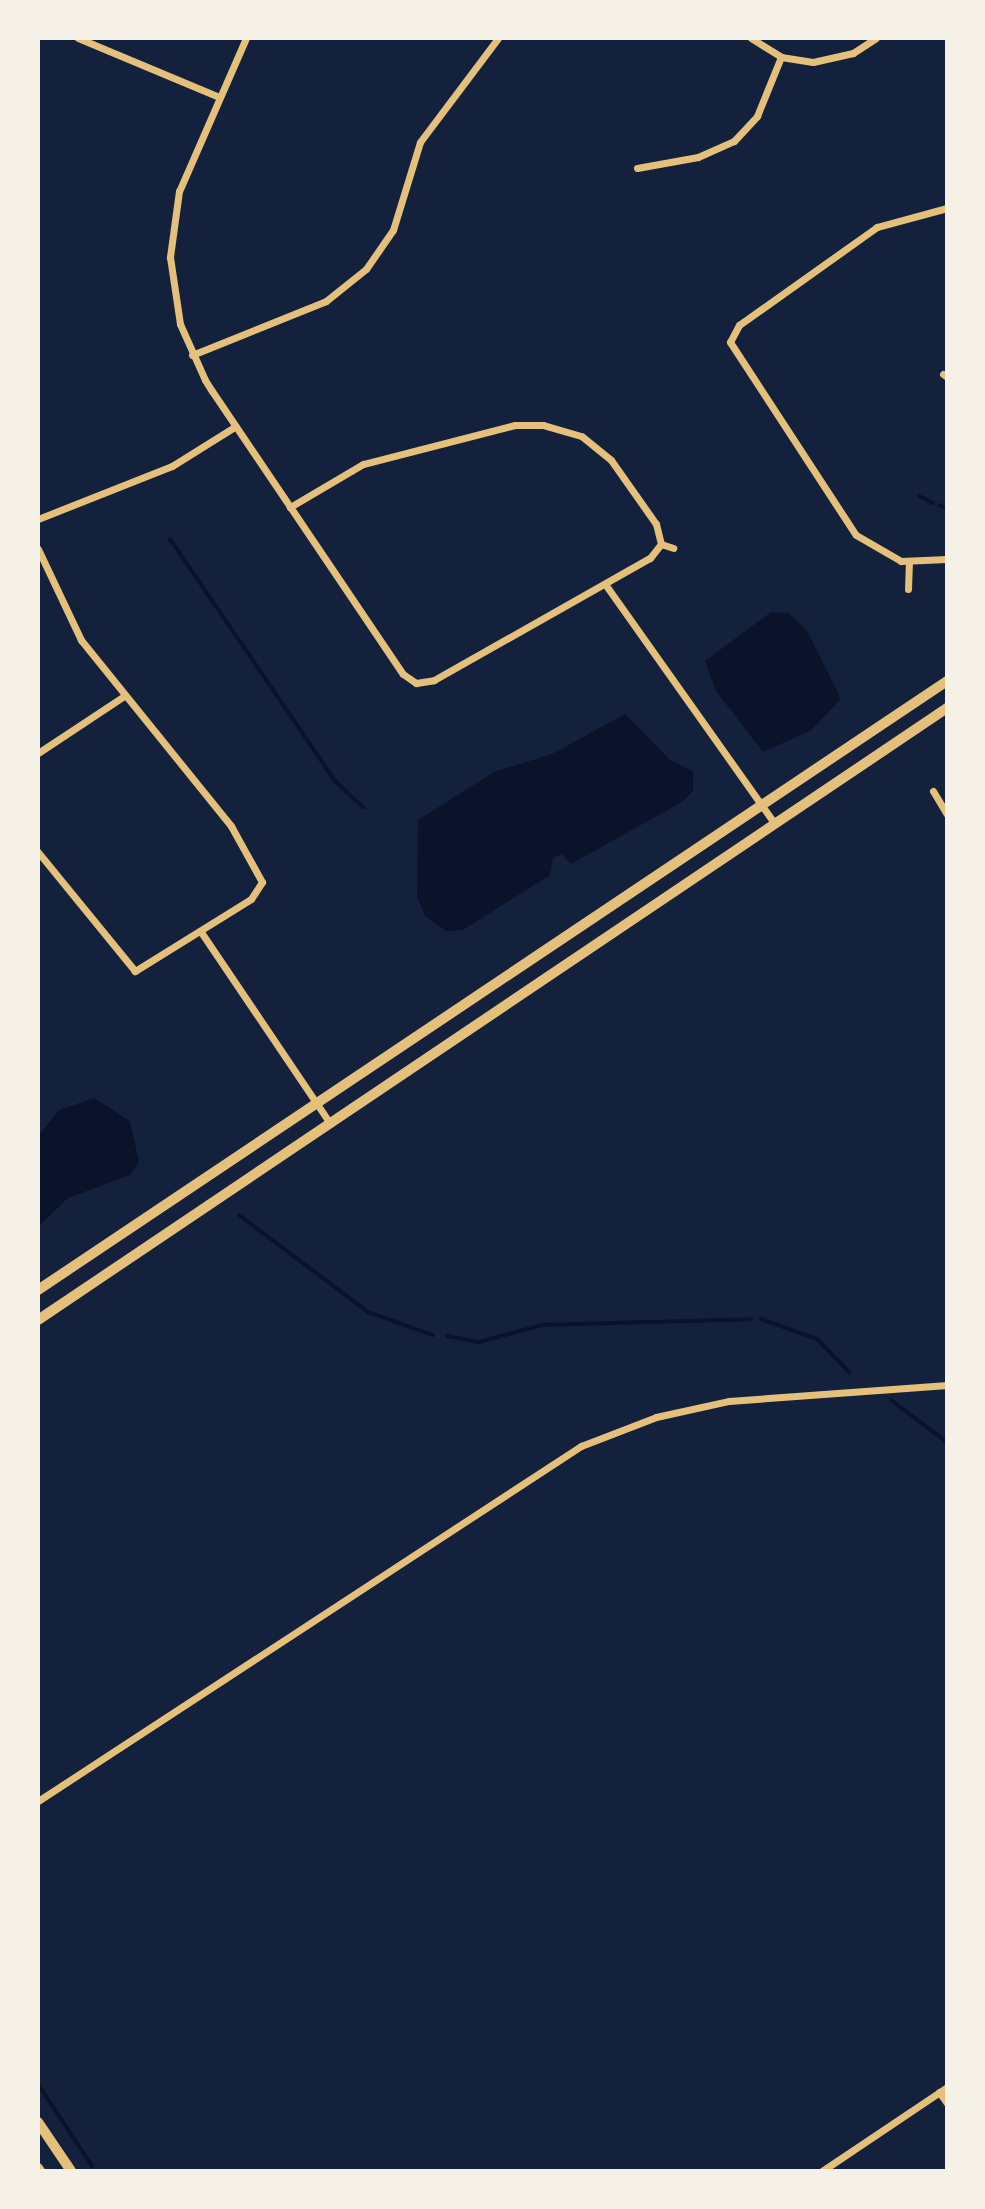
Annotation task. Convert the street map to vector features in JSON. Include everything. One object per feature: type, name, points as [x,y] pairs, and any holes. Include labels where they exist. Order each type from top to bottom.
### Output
[{"type":"main road","points":[[38,1290],[759,801],[947,681]]},
{"type":"main road","points":[[38,1320],[772,820],[947,708]]},
{"type":"main road","points":[[38,2122],[71,2171]]},
{"type":"street","points":[[78,38],[219,97]]},
{"type":"street","points":[[246,38],[182,182],[170,237],[173,295],[192,355],[236,426],[416,683]]},
{"type":"street","points":[[192,355],[326,301],[366,269],[393,230],[420,142],[498,38]]},
{"type":"street","points":[[751,38],[781,57],[823,61],[876,38]]},
{"type":"street","points":[[637,168],[698,157],[734,141],[757,116],[781,57]]},
{"type":"street","points":[[947,208],[877,227],[728,335],[738,360],[850,529],[909,563],[947,559]]},
{"type":"street","points":[[290,507],[363,464],[503,427],[543,425],[581,436],[611,460],[656,524],[661,544]]},
{"type":"street","points":[[38,519],[180,462],[236,426]]},
{"type":"street","points":[[661,544],[673,548]]},
{"type":"street","points":[[412,695],[416,683],[605,584],[661,544]]},
{"type":"street","points":[[38,549],[68,620],[124,696],[231,826],[262,882],[275,885]]},
{"type":"street","points":[[908,589],[909,563]]},
{"type":"street","points":[[605,584],[772,820]]},
{"type":"street","points":[[38,753],[124,696]]},
{"type":"street","points":[[933,791],[947,814]]},
{"type":"street","points":[[38,852],[134,975],[256,895],[262,882]]},
{"type":"street","points":[[201,932],[329,1122]]},
{"type":"street","points":[[38,1801],[581,1446],[656,1417],[729,1401],[947,1385]]},
{"type":"street","points":[[822,2171],[943,2089],[947,2103]]},
{"type":"water","points":[[771,612],[788,613],[806,629],[841,699],[810,731],[763,752],[716,691],[705,661]]},
{"type":"water","points":[[625,714],[670,760],[693,771],[693,791],[682,802],[571,864],[562,854],[553,858],[550,875],[463,930],[446,931],[425,916],[417,897],[418,820],[494,772],[552,754]]},
{"type":"water","points":[[94,1098],[130,1121],[139,1162],[130,1175],[68,1198],[38,1227],[38,1136],[59,1110]]},
{"type":"waterway","points":[[919,496],[933,503]]},
{"type":"waterway","points":[[939,505],[947,508]]},
{"type":"waterway","points":[[170,539],[336,782],[363,807]]},
{"type":"waterway","points":[[239,1215],[368,1312],[433,1335]]},
{"type":"waterway","points":[[447,1336],[479,1342],[542,1325],[751,1319]]},
{"type":"waterway","points":[[761,1319],[817,1339],[850,1373]]},
{"type":"waterway","points":[[891,1400],[947,1442]]},
{"type":"waterway","points":[[38,2084],[92,2166]]}]
